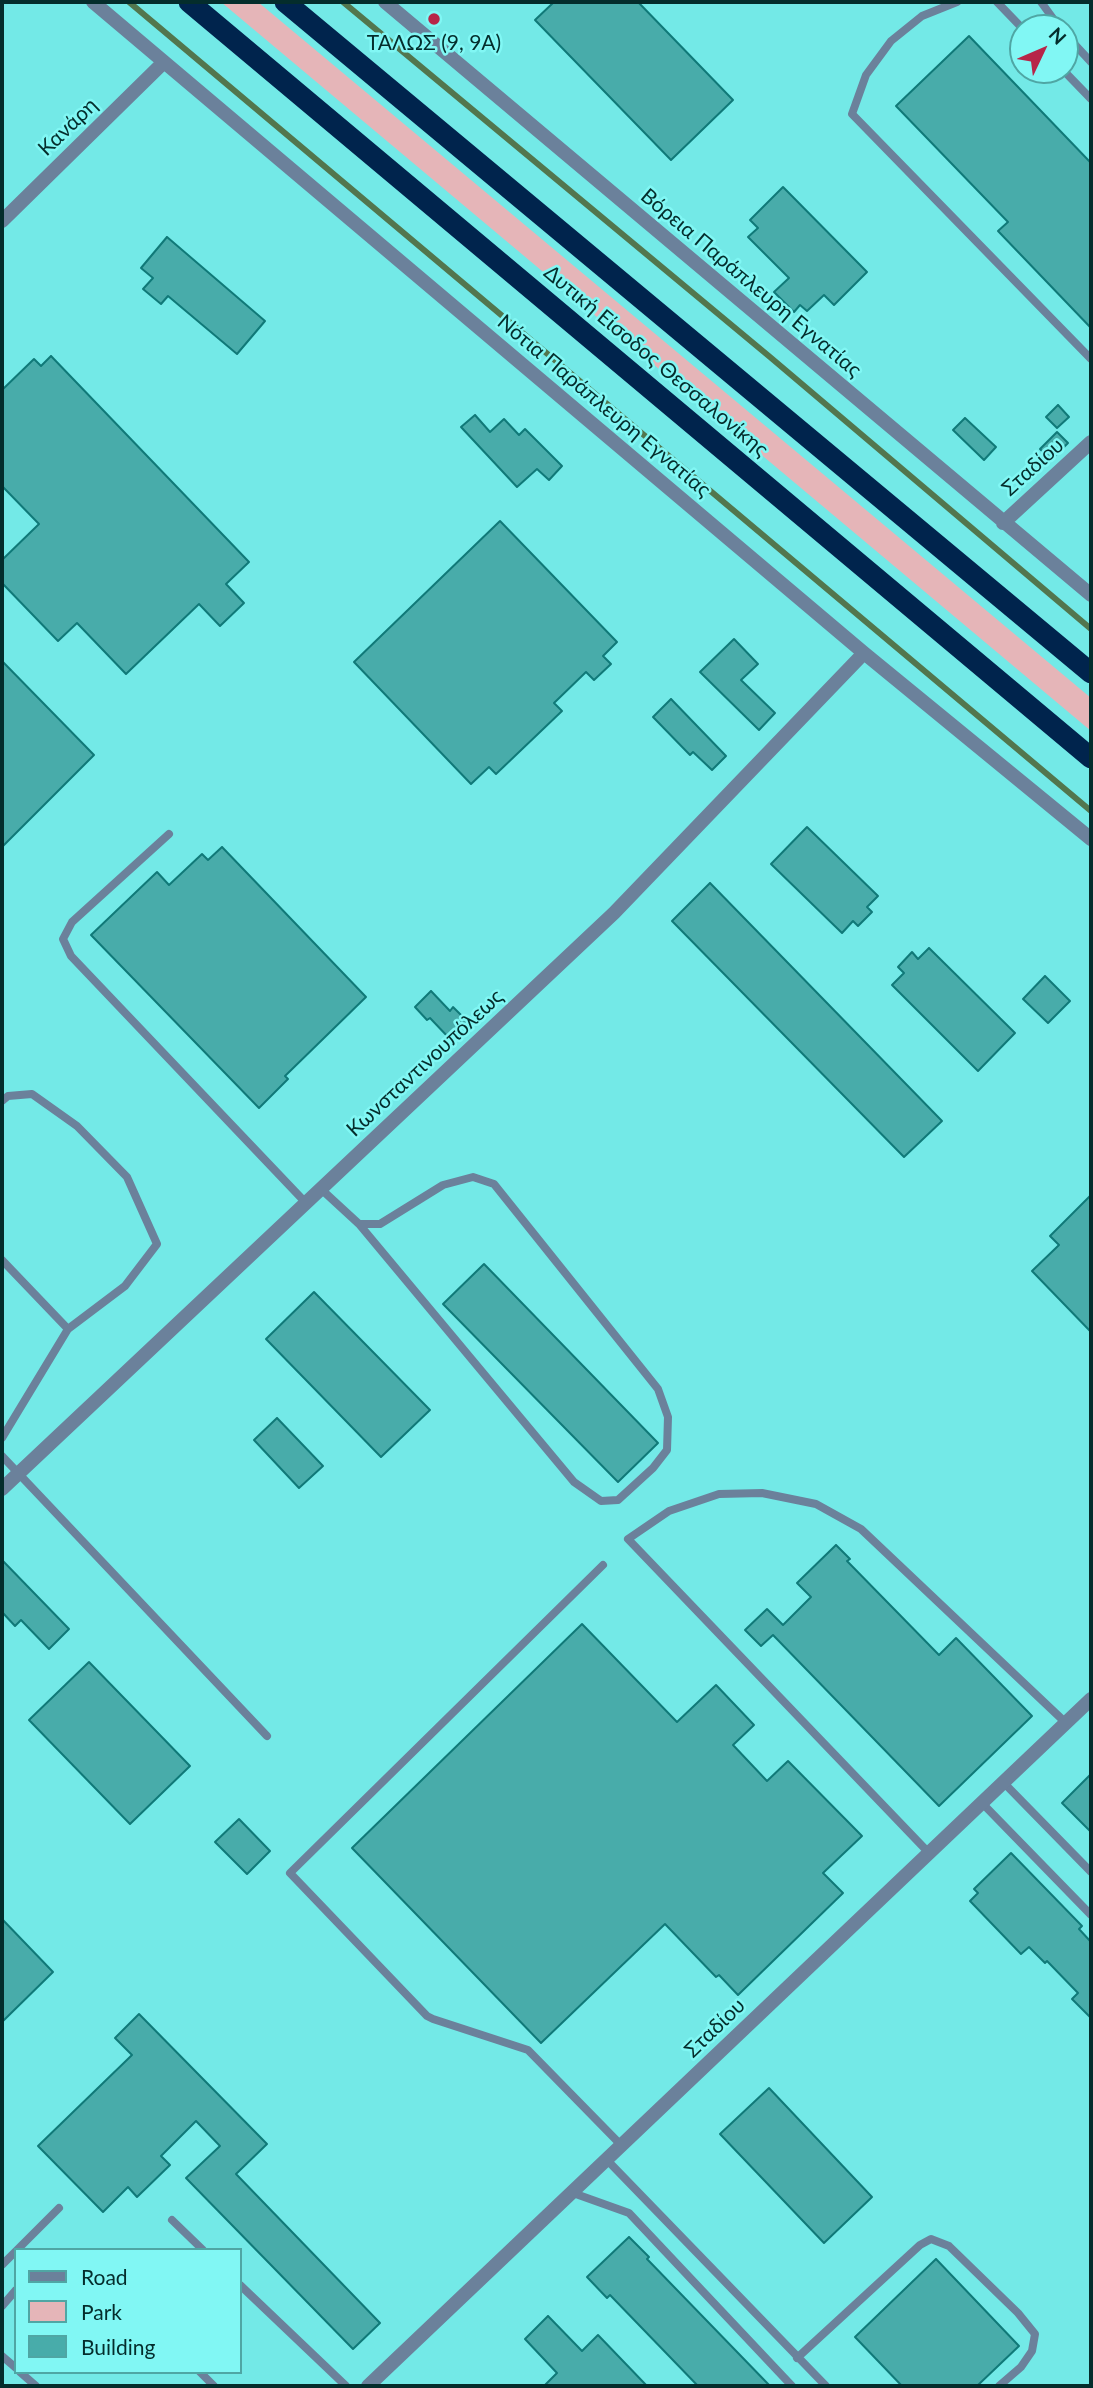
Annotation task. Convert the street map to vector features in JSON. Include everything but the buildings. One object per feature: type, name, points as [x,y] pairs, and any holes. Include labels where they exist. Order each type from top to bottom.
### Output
[{"type":"highway","name":"Δυτική Είσοδος Θεσσαλονίκης","points":[[189,2],[1091,758]]},
{"type":"highway","name":"Δυτική Είσοδος Θεσσαλονίκης","points":[[285,2],[1091,673]]},
{"type":"street","name":"Νότια Παράπλευρη Εγνατίας","points":[[93,2],[864,653],[1091,839]]},
{"type":"street","name":"Βόρεια Παράπλευρη Εγνατίας","points":[[385,2],[1091,595]]},
{"type":"street","name":"Κανάρη","points":[[2,221],[164,62]]},
{"type":"street","name":"Σταδίου","points":[[1003,523],[1091,442]]},
{"type":"street","name":"Κωνσταντινουπόλεως","points":[[2,1489],[614,913],[864,653]]},
{"type":"street","name":"Σταδίου","points":[[368,2386],[1091,1699]]},
{"type":"lane","points":[[957,2],[922,16],[891,41],[866,75],[852,114],[1091,359]]},
{"type":"lane","points":[[1079,49],[1091,62]]},
{"type":"lane","points":[[1077,84],[1091,99]]},
{"type":"lane","points":[[169,834],[72,922],[63,939],[71,956],[306,1203]]},
{"type":"lane","points":[[2,1101],[8,1096],[32,1094],[77,1126],[127,1177],[157,1244],[125,1286],[68,1329],[2,1438]]},
{"type":"lane","points":[[321,1189],[359,1224],[574,1482],[601,1501],[618,1500],[653,1468],[667,1450],[668,1417],[658,1389],[494,1184],[473,1177],[443,1185],[380,1224],[359,1224]]},
{"type":"lane","points":[[2,1260],[68,1329]]},
{"type":"lane","points":[[2,1456],[267,1736]]},
{"type":"lane","points":[[929,1853],[628,1539],[669,1511],[719,1494],[762,1493],[816,1504],[861,1529],[1066,1723]]},
{"type":"lane","points":[[603,1565],[290,1873],[433,2020],[528,2050],[622,2146]]},
{"type":"lane","points":[[1004,1783],[1091,1872]]},
{"type":"lane","points":[[982,1803],[1091,1915]]},
{"type":"lane","points":[[607,2160],[826,2386]]},
{"type":"lane","points":[[573,2193],[629,2213],[792,2386]]},
{"type":"lane","points":[[18,2248],[59,2208]]},
{"type":"lane","points":[[172,2220],[201,2248]]},
{"type":"lane","points":[[797,2358],[920,2245],[931,2239],[949,2246],[1018,2313],[1035,2334],[1032,2351],[1021,2367],[999,2386]]},
{"type":"lane","points":[[2,2265],[14,2252]]},
{"type":"lane","points":[[242,2287],[346,2386]]},
{"type":"lane","points":[[2,2306],[14,2292]]},
{"type":"lane","points":[[22,2374],[36,2386]]},
{"type":"green space","points":[[221,2],[258,2],[1091,698],[1091,731]]},
{"type":"waterway","points":[[129,2],[1091,811]]},
{"type":"waterway","points":[[343,2],[770,357],[1091,629]]},
{"type":"place","name":"ΤΑΛΩΣ (9, 9Α)","points":[[434,19]]}]
